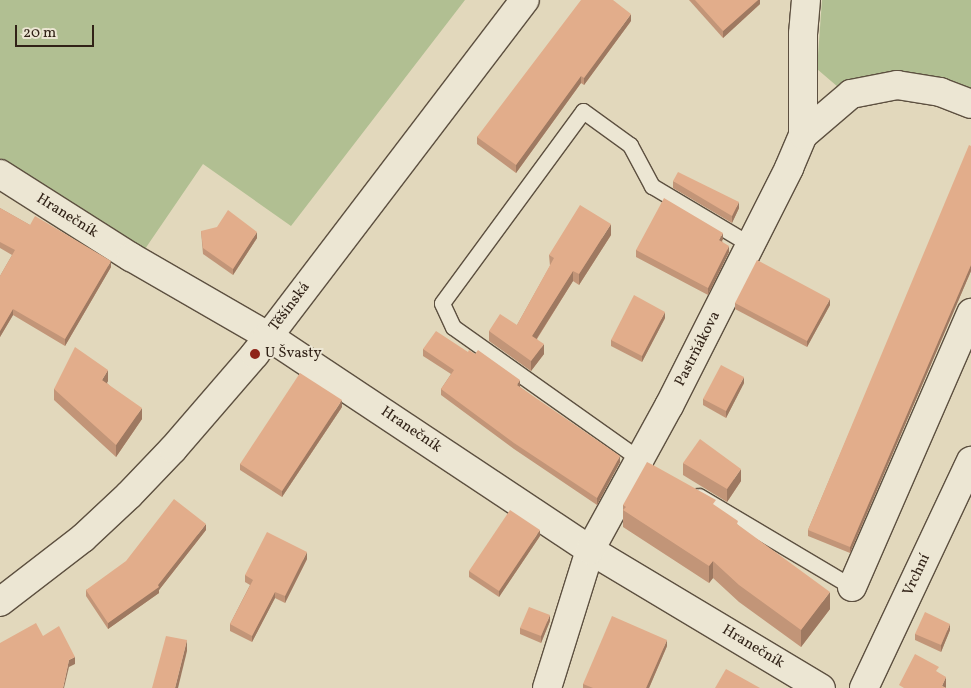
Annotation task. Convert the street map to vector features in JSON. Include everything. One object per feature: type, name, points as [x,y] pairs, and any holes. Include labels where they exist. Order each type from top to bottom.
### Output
[{"type":"street","name":"Těšínská","points":[[0,602],[83,538],[129,495],[173,449],[268,336],[525,0]]},
{"type":"street","name":"Pastrňákova","points":[[547,688],[590,550],[647,465],[669,406],[789,168],[803,134],[803,34],[806,0]]},
{"type":"street","points":[[803,134],[851,94],[897,85],[940,92],[971,104]]},
{"type":"street","name":"Hranečník","points":[[0,174],[131,257],[268,336],[590,550],[821,688]]},
{"type":"street","points":[[852,588],[971,313]]},
{"type":"street","name":"Vrchní","points":[[864,688],[971,461]]},
{"type":"lane","points":[[647,465],[453,327],[442,304],[583,111],[630,145],[652,186],[751,245]]},
{"type":"lane","points":[[690,491],[852,588]]},
{"type":"green space","points":[[0,0],[465,0],[291,226],[203,164],[145,249],[0,158]]},
{"type":"green space","points":[[822,0],[971,0],[971,90],[889,73],[838,87],[817,69]]},
{"type":"building","points":[[581,0],[613,0],[631,14],[584,78],[581,76],[516,165],[477,137]]},
{"type":"building","points":[[695,0],[758,0],[723,31]]},
{"type":"building","points":[[969,145],[971,146],[971,265],[850,547],[808,530]]},
{"type":"building","points":[[678,172],[739,202],[732,216],[673,181]]},
{"type":"building","points":[[664,198],[723,233],[719,240],[729,246],[708,288],[636,250]]},
{"type":"building","points":[[580,205],[611,224],[579,274],[573,271],[532,336],[544,344],[531,361],[489,331],[500,314],[517,325],[554,258],[549,255]]},
{"type":"building","points":[[0,208],[30,225],[35,216],[111,261],[65,339],[13,309],[0,331],[0,276],[15,250],[0,242]]},
{"type":"building","points":[[228,210],[257,232],[233,269],[203,248],[201,231],[217,227]]},
{"type":"building","points":[[757,260],[830,299],[807,341],[735,303]]},
{"type":"building","points":[[634,295],[665,312],[642,356],[611,340]]},
{"type":"building","points":[[436,331],[468,352],[469,350],[475,354],[478,350],[520,380],[517,385],[620,456],[597,498],[514,443],[441,389],[454,370],[423,349]]},
{"type":"building","points":[[75,347],[108,370],[102,380],[142,408],[116,445],[54,389]]},
{"type":"building","points":[[721,365],[744,377],[726,411],[703,399]]},
{"type":"building","points":[[300,373],[342,400],[282,491],[240,464]]},
{"type":"building","points":[[700,439],[741,469],[727,489],[683,463]]},
{"type":"building","points":[[647,462],[716,500],[713,504],[738,521],[737,524],[830,592],[801,630],[739,585],[713,561],[709,566],[623,510],[626,507],[623,505]]},
{"type":"building","points":[[174,499],[206,524],[158,585],[159,587],[108,623],[86,590],[126,561]]},
{"type":"building","points":[[510,510],[540,530],[499,591],[469,571]]},
{"type":"building","points":[[267,532],[307,552],[285,596],[275,592],[252,636],[230,624],[253,580],[245,575]]},
{"type":"building","points":[[529,607],[550,615],[541,636],[520,628]]},
{"type":"building","points":[[925,612],[950,624],[941,645],[915,634]]},
{"type":"building","points":[[612,616],[667,640],[646,688],[593,688],[583,684]]},
{"type":"building","points":[[36,623],[43,636],[59,626],[75,657],[69,660],[63,688],[0,688],[0,643]]},
{"type":"building","points":[[166,636],[187,640],[175,688],[152,688]]},
{"type":"building","points":[[915,654],[939,667],[936,671],[946,677],[942,686],[946,688],[904,688],[899,685]]},
{"type":"building","points":[[726,669],[760,688],[715,688]]},
{"type":"place","name":"U Švasty","points":[[255,354]]}]
